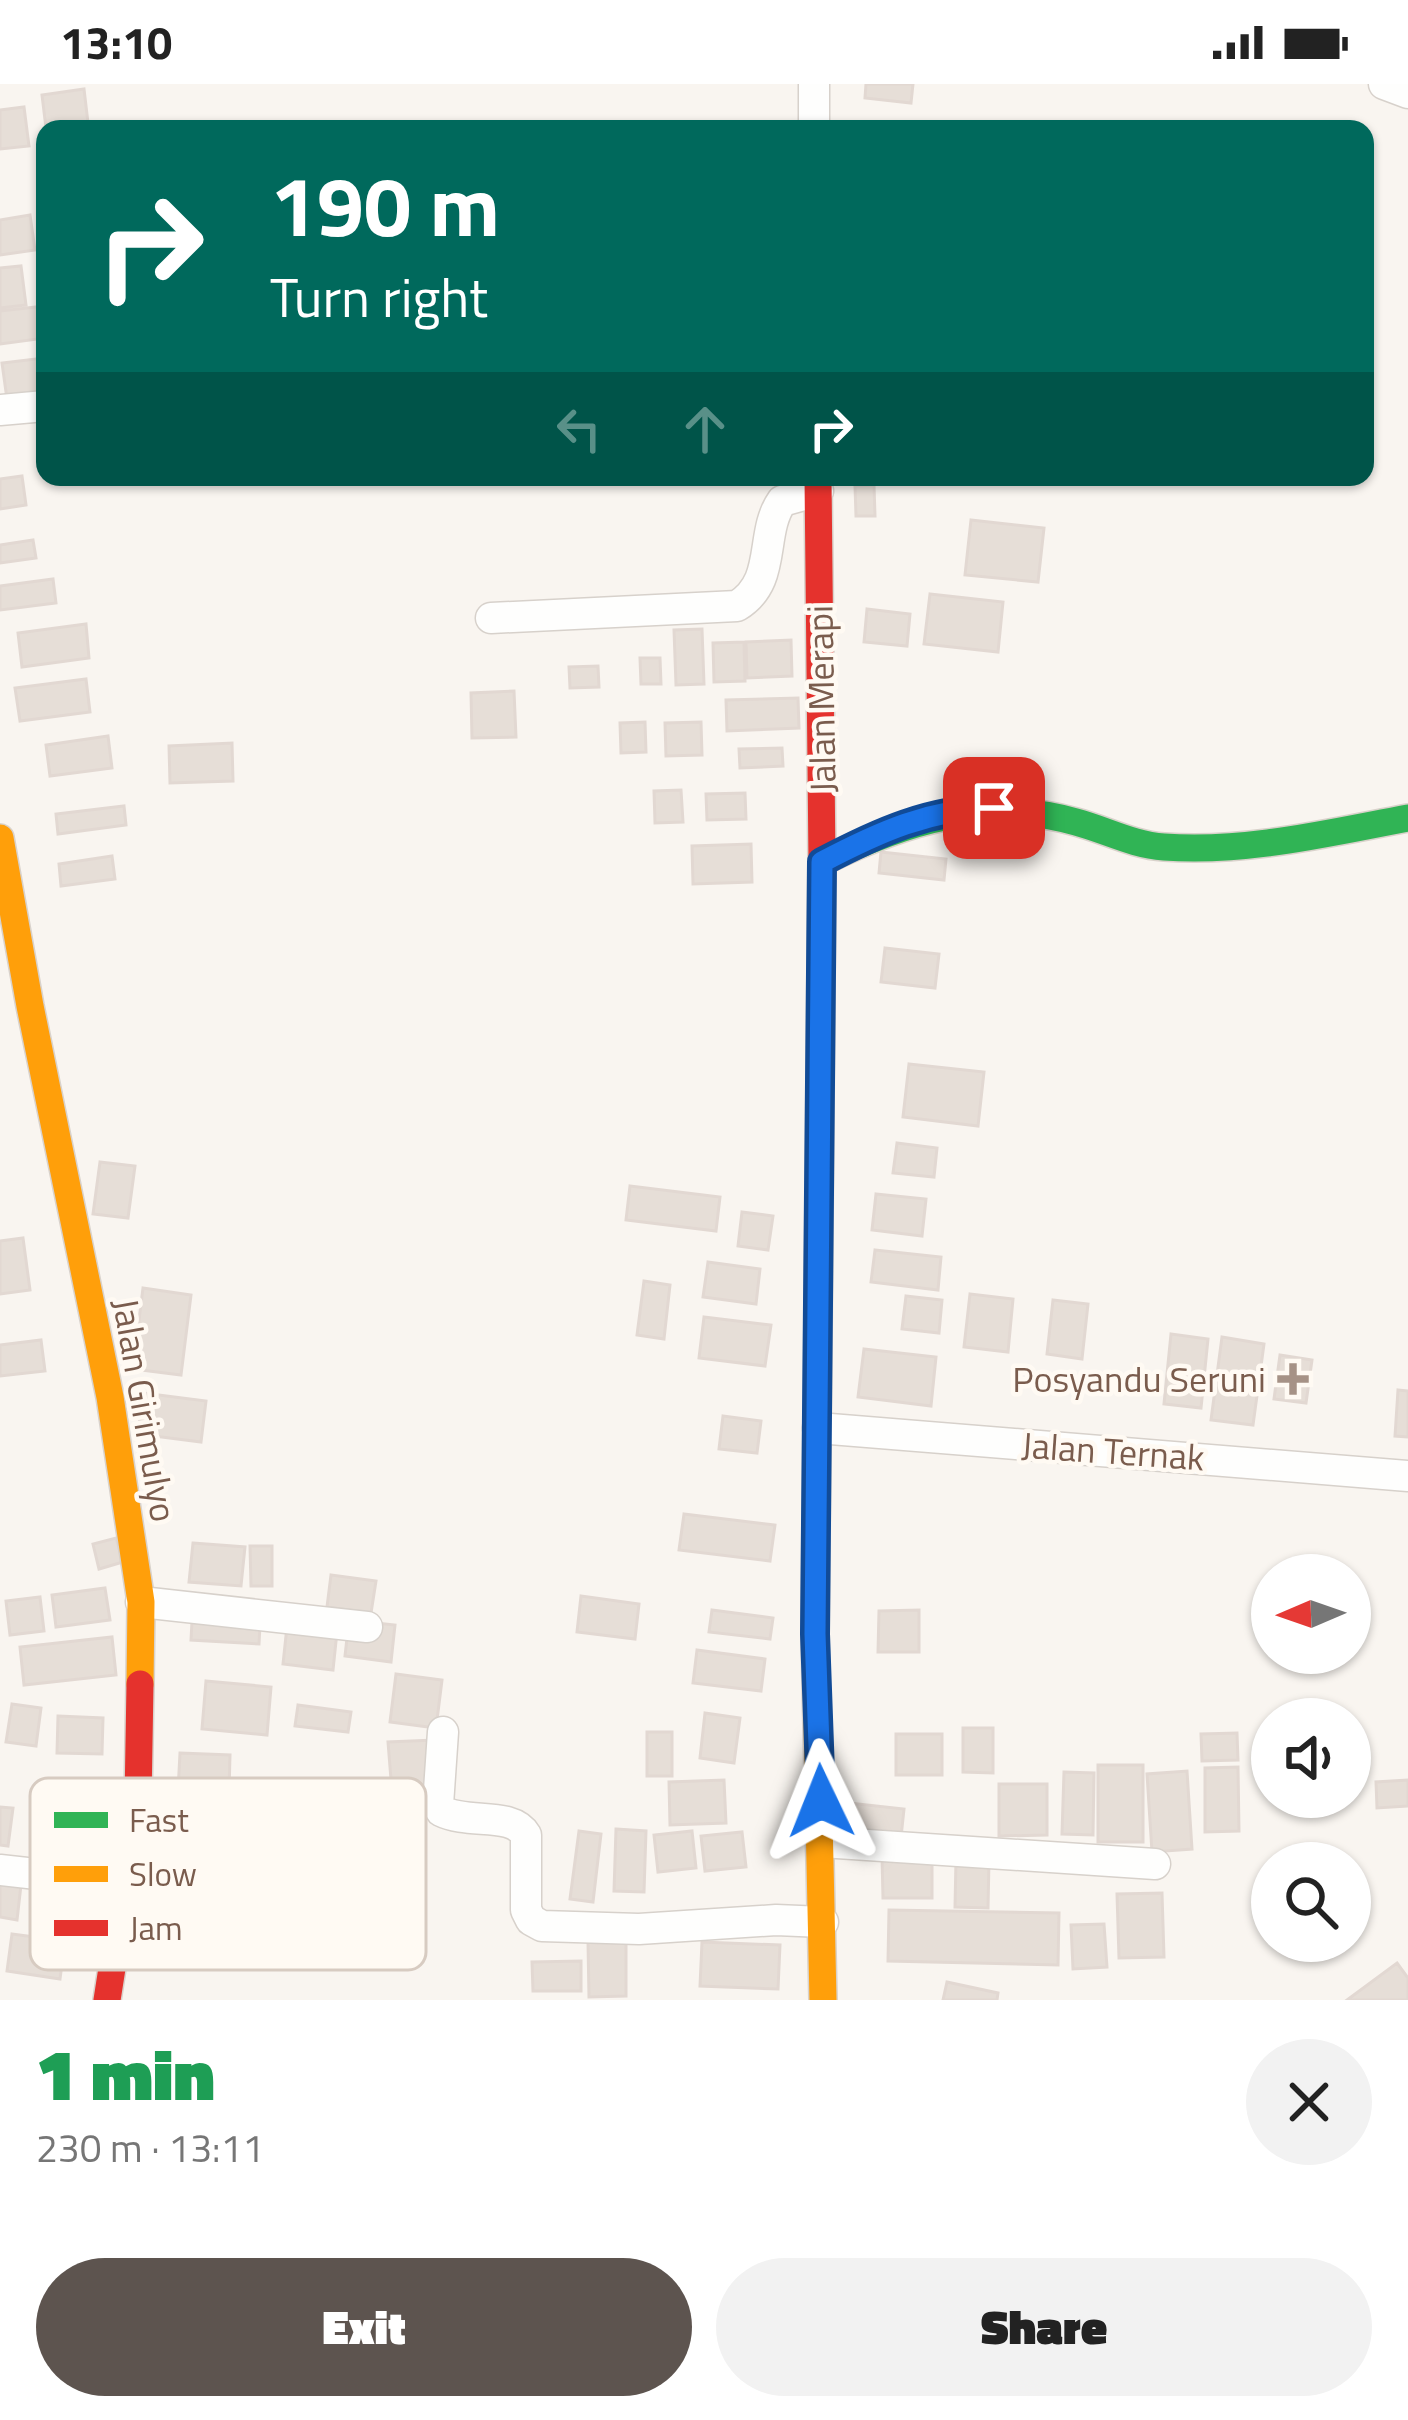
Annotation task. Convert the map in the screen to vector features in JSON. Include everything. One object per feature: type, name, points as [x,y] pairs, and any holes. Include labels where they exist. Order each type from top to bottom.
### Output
[{"type":"street","points":[[814,84],[814,120]]},
{"type":"street","points":[[1384,84],[1408,93]]},
{"type":"street","points":[[0,410],[36,407]]},
{"type":"street","points":[[491,618],[737,606],[748,599],[769,562],[773,515],[782,500],[814,486]]},
{"type":"street","name":"Jalan Merapi","points":[[818,486],[822,862],[815,1634],[823,2000]]},
{"type":"street","points":[[822,862],[884,830],[969,808],[1039,814],[1156,847],[1203,849],[1280,842],[1408,818]]},
{"type":"street","name":"Jalan Girimulyo","points":[[0,838],[12,961],[110,1397],[141,1602],[138,1778]]},
{"type":"street","name":"Jalan Ternak","points":[[818,1428],[1408,1476]]},
{"type":"street","points":[[141,1602],[367,1628]]},
{"type":"street","points":[[443,1732],[441,1811],[469,1820],[520,1825],[526,1835],[526,1910],[542,1926],[639,1929],[776,1920],[823,1922]]},
{"type":"street","points":[[822,1842],[1155,1864]]},
{"type":"street","points":[[0,1870],[30,1873]]},
{"type":"street","name":"Jalan Girimulyo","points":[[107,2000],[112,1970]]},
{"type":"building","points":[[866,84],[913,84],[911,103],[865,98]]},
{"type":"building","points":[[84,89],[88,120],[45,120],[42,95]]},
{"type":"building","points":[[24,107],[29,146],[0,149],[0,110]]},
{"type":"building","points":[[30,215],[35,250],[0,255],[0,220]]},
{"type":"building","points":[[21,266],[26,305],[0,308],[0,268]]},
{"type":"building","points":[[36,307],[36,339],[0,344],[0,311]]},
{"type":"building","points":[[36,359],[36,395],[7,399],[2,363]]},
{"type":"building","points":[[22,476],[26,505],[0,509],[0,479]]},
{"type":"building","points":[[855,486],[874,486],[875,516],[856,516]]},
{"type":"building","points":[[971,520],[1044,528],[1038,582],[965,575]]},
{"type":"building","points":[[33,540],[36,558],[0,563],[0,545]]},
{"type":"building","points":[[53,579],[56,603],[0,610],[0,586]]},
{"type":"building","points":[[930,594],[1003,602],[998,652],[924,644]]},
{"type":"building","points":[[867,609],[910,614],[907,646],[864,642]]},
{"type":"building","points":[[86,624],[89,658],[22,667],[18,633]]},
{"type":"building","points":[[702,629],[704,684],[676,685],[674,630]]},
{"type":"building","points":[[791,640],[792,676],[747,678],[746,642]]},
{"type":"building","points":[[744,642],[745,681],[714,682],[713,643]]},
{"type":"building","points":[[640,658],[660,658],[661,684],[641,684]]},
{"type":"building","points":[[598,666],[599,687],[570,688],[569,667]]},
{"type":"building","points":[[86,679],[90,712],[20,721],[15,688]]},
{"type":"building","points":[[514,691],[516,737],[472,738],[471,693]]},
{"type":"building","points":[[798,698],[799,728],[727,731],[726,700]]},
{"type":"building","points":[[645,722],[646,752],[621,753],[620,723]]},
{"type":"building","points":[[701,722],[702,755],[666,756],[665,723]]},
{"type":"building","points":[[108,736],[112,768],[50,776],[46,745]]},
{"type":"building","points":[[232,743],[233,781],[170,783],[169,746]]},
{"type":"building","points":[[782,748],[783,766],[740,768],[739,749]]},
{"type":"building","points":[[681,790],[683,822],[655,823],[654,791]]},
{"type":"building","points":[[745,793],[746,819],[707,820],[706,794]]},
{"type":"building","points":[[124,806],[126,825],[58,834],[56,814]]},
{"type":"building","points":[[751,844],[752,882],[693,884],[692,846]]},
{"type":"building","points":[[881,852],[946,859],[944,880],[879,873]]},
{"type":"building","points":[[112,856],[115,879],[61,886],[59,864]]},
{"type":"building","points":[[885,948],[939,954],[935,988],[881,982]]},
{"type":"building","points":[[909,1064],[984,1072],[978,1126],[903,1117]]},
{"type":"building","points":[[897,1143],[937,1148],[934,1177],[893,1173]]},
{"type":"building","points":[[100,1162],[135,1166],[128,1218],[93,1214]]},
{"type":"building","points":[[630,1186],[720,1197],[716,1231],[626,1220]]},
{"type":"building","points":[[876,1194],[926,1199],[922,1236],[872,1230]]},
{"type":"building","points":[[742,1212],[773,1216],[768,1250],[738,1246]]},
{"type":"building","points":[[23,1238],[30,1290],[0,1294],[0,1241]]},
{"type":"building","points":[[875,1250],[941,1257],[938,1290],[871,1282]]},
{"type":"building","points":[[708,1262],[760,1269],[756,1304],[703,1297]]},
{"type":"building","points":[[644,1281],[670,1285],[664,1339],[637,1335]]},
{"type":"building","points":[[143,1288],[191,1295],[181,1375],[133,1369]]},
{"type":"building","points":[[970,1294],[1013,1299],[1008,1352],[964,1347]]},
{"type":"building","points":[[906,1296],[942,1300],[939,1333],[902,1329]]},
{"type":"building","points":[[1053,1300],[1088,1304],[1082,1359],[1047,1354]]},
{"type":"building","points":[[704,1317],[771,1325],[765,1366],[699,1358]]},
{"type":"building","points":[[1171,1334],[1208,1339],[1201,1408],[1164,1404]]},
{"type":"building","points":[[1222,1337],[1264,1344],[1253,1425],[1211,1420]]},
{"type":"building","points":[[41,1340],[45,1371],[0,1376],[0,1345]]},
{"type":"building","points":[[864,1349],[936,1357],[931,1406],[858,1397]]},
{"type":"building","name":"Posyandu Seruni","points":[[1280,1355],[1312,1360],[1306,1403],[1274,1399]]},
{"type":"building","points":[[1398,1390],[1408,1391],[1408,1437],[1395,1436]]},
{"type":"building","points":[[143,1393],[206,1401],[201,1442],[138,1434]]},
{"type":"building","points":[[723,1416],[761,1421],[757,1453],[719,1449]]},
{"type":"building","points":[[684,1514],[775,1525],[770,1561],[679,1550]]},
{"type":"building","points":[[116,1538],[123,1562],[99,1569],[93,1544]]},
{"type":"building","points":[[193,1543],[245,1547],[241,1586],[189,1582]]},
{"type":"building","points":[[250,1546],[272,1546],[272,1586],[251,1586]]},
{"type":"building","points":[[331,1575],[376,1581],[371,1613],[327,1607]]},
{"type":"building","points":[[105,1588],[110,1620],[56,1627],[52,1595]]},
{"type":"building","points":[[581,1596],[639,1604],[635,1639],[577,1632]]},
{"type":"building","points":[[40,1597],[44,1631],[10,1635],[6,1601]]},
{"type":"building","points":[[193,1602],[261,1606],[259,1644],[191,1640]]},
{"type":"building","points":[[712,1610],[773,1618],[770,1639],[709,1632]]},
{"type":"building","points":[[919,1610],[919,1652],[878,1652],[879,1611]]},
{"type":"building","points":[[288,1617],[338,1622],[333,1670],[283,1664]]},
{"type":"building","points":[[349,1620],[395,1625],[391,1662],[345,1656]]},
{"type":"building","points":[[112,1637],[116,1675],[24,1685],[20,1647]]},
{"type":"building","points":[[697,1650],[765,1659],[761,1691],[693,1683]]},
{"type":"building","points":[[396,1674],[442,1680],[436,1728],[390,1722]]},
{"type":"building","points":[[206,1681],[271,1687],[267,1735],[202,1729]]},
{"type":"building","points":[[12,1704],[41,1708],[36,1746],[6,1742]]},
{"type":"building","points":[[298,1705],[351,1712],[348,1732],[295,1726]]},
{"type":"building","points":[[705,1713],[740,1718],[734,1763],[700,1758]]},
{"type":"building","points":[[58,1716],[103,1718],[102,1754],[57,1753]]},
{"type":"building","points":[[963,1728],[993,1728],[993,1773],[963,1772]]},
{"type":"building","points":[[647,1732],[672,1732],[672,1776],[647,1776]]},
{"type":"building","points":[[1237,1733],[1238,1760],[1202,1761],[1201,1734]]},
{"type":"building","points":[[896,1734],[942,1734],[942,1775],[896,1775]]},
{"type":"building","points":[[434,1740],[437,1789],[426,1790],[426,1778],[391,1778],[388,1742]]},
{"type":"building","points":[[180,1753],[230,1755],[229,1778],[179,1778]]},
{"type":"building","points":[[1098,1765],[1143,1765],[1143,1842],[1098,1842]]},
{"type":"building","points":[[1238,1767],[1239,1831],[1205,1832],[1205,1768]]},
{"type":"building","points":[[1187,1771],[1192,1849],[1152,1852],[1147,1774]]},
{"type":"building","points":[[1064,1772],[1094,1773],[1093,1835],[1062,1834]]},
{"type":"building","points":[[724,1780],[726,1823],[670,1825],[669,1782]]},
{"type":"building","points":[[1408,1780],[1408,1806],[1377,1808],[1376,1782]]},
{"type":"building","points":[[999,1784],[1047,1784],[1047,1835],[999,1836]]},
{"type":"building","points":[[849,1803],[904,1809],[901,1837],[847,1832]]},
{"type":"building","points":[[0,1807],[13,1808],[8,1846],[0,1845]]},
{"type":"building","points":[[616,1829],[646,1831],[644,1892],[614,1891]]},
{"type":"building","points":[[579,1831],[601,1834],[593,1902],[570,1899]]},
{"type":"building","points":[[692,1831],[696,1868],[658,1872],[654,1835]]},
{"type":"building","points":[[742,1832],[746,1867],[705,1871],[701,1836]]},
{"type":"building","points":[[932,1855],[932,1898],[883,1898],[882,1856]]},
{"type":"building","points":[[956,1859],[989,1860],[988,1908],[955,1907]]},
{"type":"building","points":[[0,1882],[21,1885],[17,1920],[0,1917]]},
{"type":"building","points":[[1162,1893],[1164,1957],[1119,1958],[1117,1894]]},
{"type":"building","points":[[889,1910],[1059,1913],[1058,1965],[888,1961]]},
{"type":"building","points":[[1104,1924],[1107,1967],[1073,1969],[1071,1925]]},
{"type":"building","points":[[12,1934],[30,1936],[30,1970],[61,1970],[60,1979],[7,1971]]},
{"type":"building","points":[[588,1942],[626,1942],[626,1996],[589,1997]]},
{"type":"building","points":[[702,1942],[780,1945],[778,1989],[700,1986]]},
{"type":"building","points":[[581,1961],[581,1991],[533,1991],[532,1962]]},
{"type":"building","points":[[1397,1963],[1408,1978],[1408,2000],[1347,2000]]},
{"type":"building","points":[[947,1982],[998,1993],[997,2000],[943,2000]]},
{"type":"traffic: fast","points":[[822,862],[915,824],[977,812],[1042,815],[1141,843],[1195,848],[1287,840],[1408,818]]},
{"type":"traffic: slow","points":[[0,838],[110,1397],[141,1602],[140,1684]]},
{"type":"traffic: slow","points":[[818,1329],[815,1634],[823,2000]]},
{"type":"traffic: jam","points":[[818,486],[822,862],[818,1329]]},
{"type":"traffic: jam","points":[[138,1778],[140,1684]]},
{"type":"traffic: jam","points":[[107,2000],[112,1970]]},
{"type":"place","name":"Posyandu Seruni","points":[[1293,1379]]},
{"type":"route","points":[[821,1801],[815,1634],[822,862],[884,830],[928,815],[994,808]]}]
